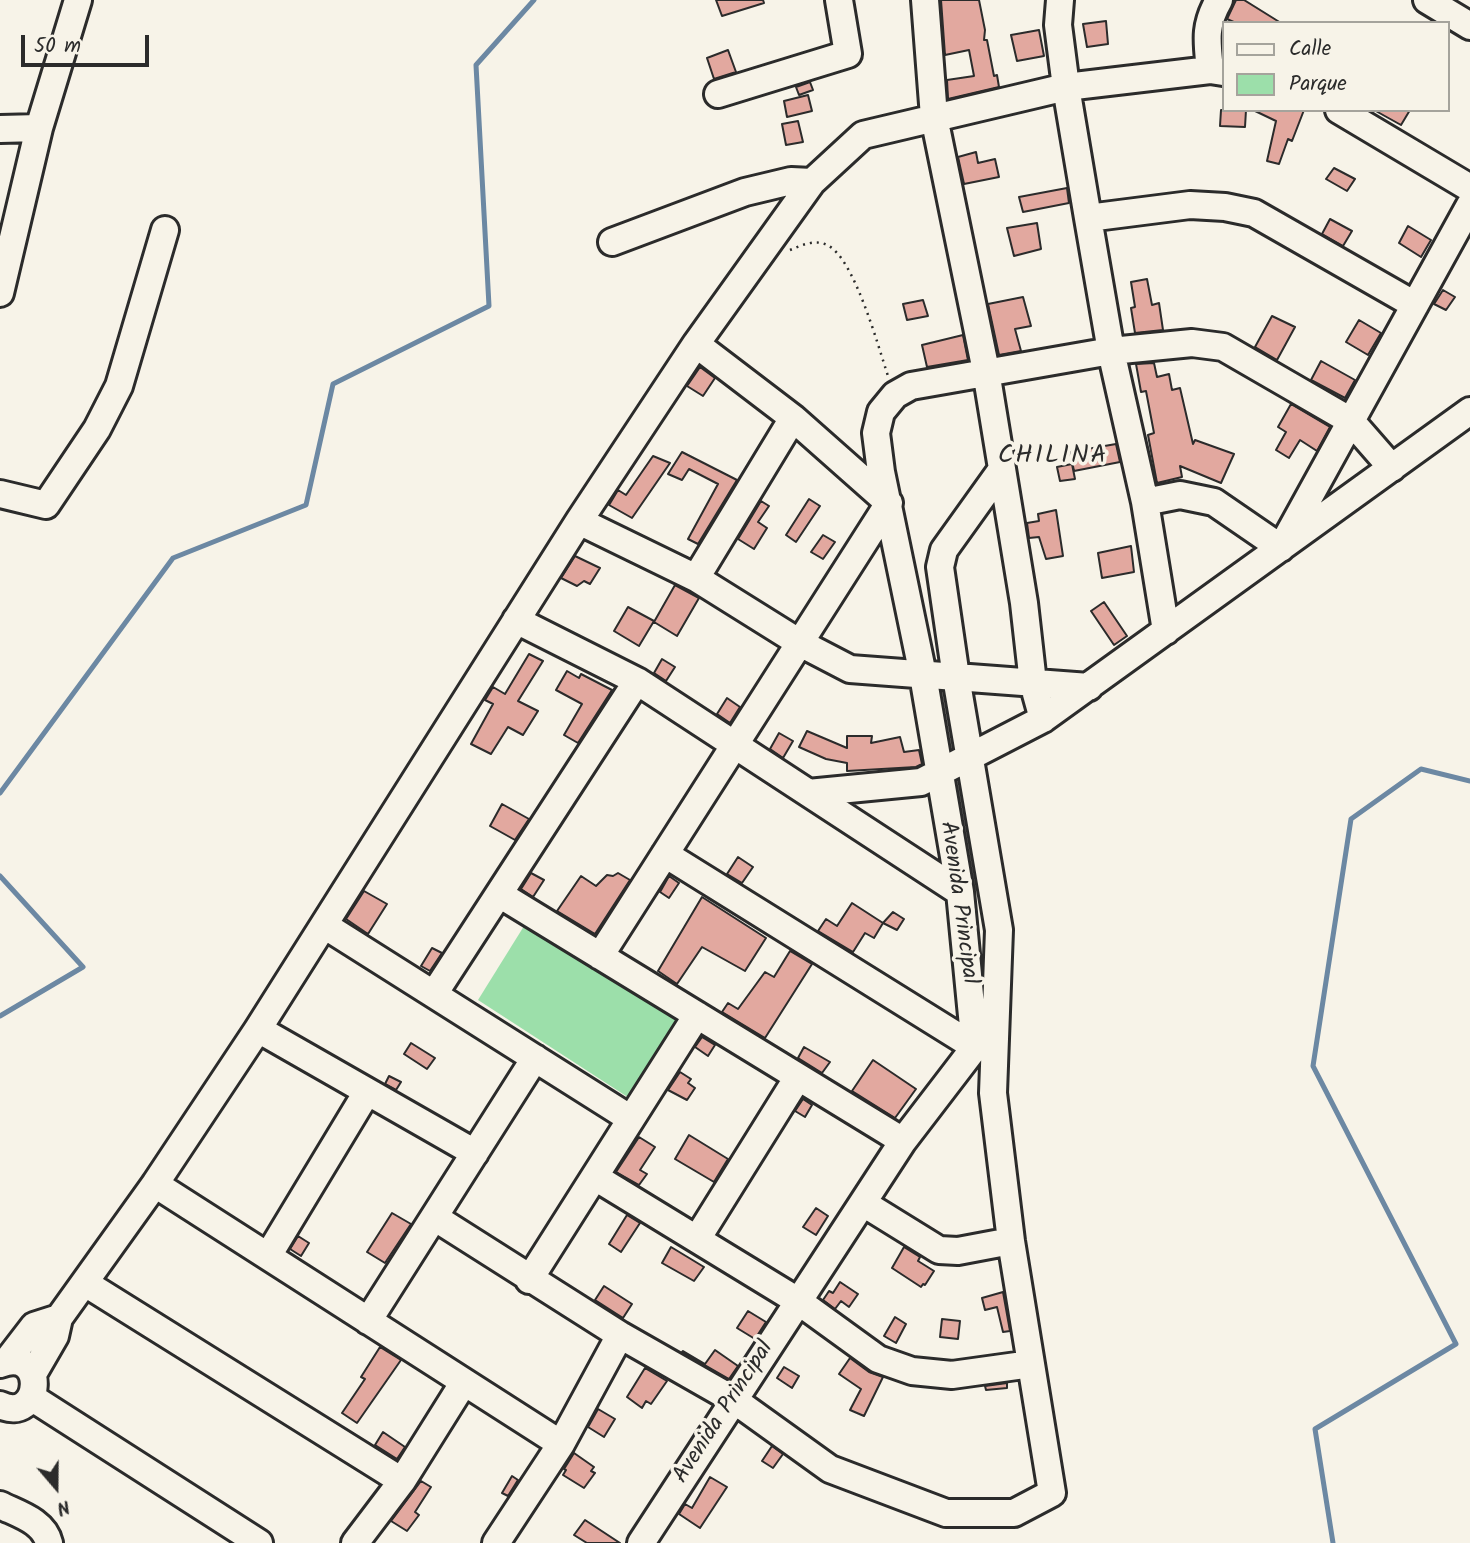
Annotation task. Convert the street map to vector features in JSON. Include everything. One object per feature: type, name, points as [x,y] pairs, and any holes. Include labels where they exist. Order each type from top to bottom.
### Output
[{"type":"street","points":[[0,293],[39,128],[78,0]]},
{"type":"street","points":[[718,94],[848,54],[839,0]]},
{"type":"street","points":[[925,0],[934,117],[986,371],[1024,603],[1033,682],[1042,719]]},
{"type":"street","points":[[1060,0],[1058,25],[1088,218],[1111,351],[1145,502],[1166,631]]},
{"type":"street","points":[[12,1404],[55,1336],[60,1318],[155,1184],[258,1030],[579,521],[696,344],[812,182],[863,135],[1066,87],[1217,71],[1206,33],[1211,14],[1219,0]]},
{"type":"street","points":[[1427,0],[1470,26]]},
{"type":"street","points":[[1342,112],[1470,188]]},
{"type":"street","points":[[0,129],[39,128]]},
{"type":"street","points":[[612,242],[745,192],[790,181],[812,182]]},
{"type":"street","points":[[1088,218],[1190,205],[1225,207],[1254,213],[1415,305]]},
{"type":"street","points":[[1281,548],[1470,205]]},
{"type":"street","points":[[1,497],[46,505],[97,429],[119,386],[165,230]]},
{"type":"street","points":[[895,396],[911,386],[1111,351],[1192,343],[1223,347],[1351,421],[1392,468]]},
{"type":"street","points":[[600,956],[889,503],[793,418],[696,344]]},
{"type":"street","name":"Avenida Principal","points":[[642,1543],[903,1141],[975,1047],[960,892],[923,675],[876,433],[881,412],[895,396]]},
{"type":"street","points":[[808,793],[921,782],[970,759],[1042,719],[1470,411]]},
{"type":"street","points":[[696,578],[793,418]]},
{"type":"street","points":[[434,1217],[530,1280],[733,1400],[830,1469],[946,1513],[1014,1513],[1052,1493],[1011,1241],[993,1093],[999,930],[940,567],[944,550],[1002,469]]},
{"type":"street","points":[[1145,502],[1180,495],[1214,502],[1281,548]]},
{"type":"street","points":[[579,521],[696,578],[800,643],[850,669],[1089,687]]},
{"type":"street","points":[[516,620],[637,681],[960,892]]},
{"type":"street","points":[[434,994],[637,681]]},
{"type":"street","points":[[665,854],[975,1047]]},
{"type":"street","points":[[499,894],[903,1141]]},
{"type":"street","points":[[324,925],[631,1119]]},
{"type":"street","points":[[530,1280],[697,1015]]},
{"type":"street","points":[[258,1030],[475,1153]]},
{"type":"street","points":[[368,1321],[535,1058]]},
{"type":"street","points":[[697,1239],[798,1077]]},
{"type":"street","points":[[268,1256],[367,1092]]},
{"type":"street","points":[[594,1177],[798,1301],[878,1359],[912,1371],[952,1375],[1031,1364]]},
{"type":"street","points":[[155,1184],[561,1444]]},
{"type":"street","points":[[863,1203],[939,1250],[958,1251],[1011,1241]]},
{"type":"street","points":[[85,1283],[402,1481]]},
{"type":"street","points":[[3,1363],[34,1326],[60,1318]]},
{"type":"street","points":[[496,1543],[561,1444],[620,1335]]},
{"type":"street","points":[[3,1363],[22,1363],[12,1404]]},
{"type":"street","points":[[355,1543],[402,1481],[464,1382]]},
{"type":"street","points":[[12,1404],[259,1543]]},
{"type":"street","points":[[0,1505],[40,1526],[46,1532],[49,1543]]},
{"type":"path","points":[[766,249],[778,256],[807,243],[826,244],[840,254],[851,272],[895,396]]},
{"type":"green space","points":[[529,918],[694,1019],[640,1105],[478,1000]]},
{"type":"building","points":[[716,0],[763,0],[764,3],[722,16]]},
{"type":"building","points":[[941,0],[979,0],[985,30],[984,40],[987,40],[994,76],[997,75],[999,87],[948,99],[947,80],[974,76],[969,50],[945,55]]},
{"type":"building","points":[[1236,0],[1244,0],[1278,21],[1232,21],[1227,19]]},
{"type":"building","points":[[1106,21],[1108,44],[1087,47],[1083,24]]},
{"type":"building","points":[[1039,30],[1044,56],[1017,61],[1011,35]]},
{"type":"building","points":[[728,50],[736,72],[714,79],[707,58]]},
{"type":"building","points":[[810,82],[813,90],[799,95],[796,87]]},
{"type":"building","points":[[808,95],[812,111],[787,117],[784,101]]},
{"type":"building","points":[[1221,110],[1246,112],[1245,127],[1220,126]]},
{"type":"building","points":[[1257,112],[1303,112],[1292,141],[1288,139],[1279,164],[1267,161],[1276,121]]},
{"type":"building","points":[[1378,112],[1409,112],[1401,125]]},
{"type":"building","points":[[798,121],[803,142],[786,145],[782,124]]},
{"type":"building","points":[[976,152],[978,163],[995,159],[999,177],[964,184],[958,157]]},
{"type":"building","points":[[1334,168],[1355,179],[1347,191],[1326,179]]},
{"type":"building","points":[[1067,188],[1069,203],[1023,212],[1019,197]]},
{"type":"building","points":[[1330,219],[1352,231],[1343,246],[1322,234]]},
{"type":"building","points":[[1037,223],[1041,249],[1014,256],[1007,228]]},
{"type":"building","points":[[1408,226],[1431,240],[1421,257],[1399,243]]},
{"type":"building","points":[[1147,279],[1152,305],[1159,303],[1163,330],[1135,333],[1131,282]]},
{"type":"building","points":[[1443,290],[1455,297],[1446,310],[1434,304]]},
{"type":"building","points":[[1023,297],[1031,326],[1015,329],[1021,351],[999,355],[988,304]]},
{"type":"building","points":[[923,300],[928,316],[907,320],[903,304]]},
{"type":"building","points":[[1272,316],[1295,327],[1277,360],[1255,347]]},
{"type":"building","points":[[1359,320],[1381,333],[1368,355],[1346,342]]},
{"type":"building","points":[[963,335],[968,360],[927,367],[922,345]]},
{"type":"building","points":[[1321,361],[1355,380],[1345,398],[1311,380]]},
{"type":"building","points":[[1154,363],[1157,377],[1169,374],[1172,390],[1180,388],[1193,444],[1195,440],[1234,454],[1221,483],[1180,466],[1182,477],[1157,483],[1148,435],[1154,433],[1146,391],[1141,392],[1136,364]]},
{"type":"building","points":[[700,367],[715,378],[703,396],[687,386]]},
{"type":"building","points":[[1291,404],[1330,427],[1317,451],[1300,440],[1289,458],[1276,450],[1286,432],[1278,427]]},
{"type":"building","points":[[1116,444],[1120,462],[1074,471],[1070,452]]},
{"type":"building","points":[[682,452],[737,480],[698,544],[688,539],[718,484],[689,469],[682,480],[668,474]]},
{"type":"building","points":[[653,456],[670,463],[632,518],[609,505],[618,490],[626,495]]},
{"type":"building","points":[[1072,464],[1075,479],[1060,481],[1057,467]]},
{"type":"building","points":[[809,499],[820,506],[796,542],[786,535]]},
{"type":"building","points":[[761,501],[769,506],[758,522],[767,528],[754,549],[738,539]]},
{"type":"building","points":[[1056,510],[1063,556],[1046,559],[1039,537],[1029,538],[1027,523],[1039,521],[1038,514]]},
{"type":"building","points":[[823,535],[835,542],[823,559],[811,552]]},
{"type":"building","points":[[1131,546],[1134,572],[1102,578],[1098,553]]},
{"type":"building","points":[[575,556],[600,568],[590,584],[584,581],[577,586],[561,578]]},
{"type":"building","points":[[675,585],[699,598],[677,636],[654,622]]},
{"type":"building","points":[[1104,602],[1127,636],[1114,645],[1091,611]]},
{"type":"building","points":[[628,607],[654,621],[639,646],[614,631]]},
{"type":"building","points":[[529,654],[543,661],[518,701],[538,711],[523,735],[508,727],[491,754],[471,744],[493,704],[485,700],[493,687],[505,694]]},
{"type":"building","points":[[662,659],[675,667],[666,681],[654,673]]},
{"type":"building","points":[[567,671],[579,678],[581,674],[612,690],[578,743],[564,735],[582,704],[556,690]]},
{"type":"building","points":[[727,698],[740,707],[730,723],[717,714]]},
{"type":"building","points":[[807,731],[847,748],[847,736],[872,736],[871,743],[900,737],[904,752],[919,750],[922,764],[916,767],[847,771],[847,763],[826,759],[799,747]]},
{"type":"building","points":[[779,733],[793,741],[783,758],[770,749]]},
{"type":"building","points":[[502,804],[529,819],[515,840],[490,826]]},
{"type":"building","points":[[738,857],[753,867],[742,883],[727,874]]},
{"type":"building","points":[[531,873],[544,880],[533,897],[521,889]]},
{"type":"building","points":[[618,873],[630,880],[595,934],[557,911],[581,876],[596,886],[607,875]]},
{"type":"building","points":[[669,876],[679,883],[669,898],[660,892]]},
{"type":"building","points":[[364,891],[387,904],[368,934],[346,919]]},
{"type":"building","points":[[702,897],[766,938],[745,971],[702,947],[677,984],[658,971]]},
{"type":"building","points":[[852,903],[883,923],[874,938],[865,933],[853,952],[818,931],[826,919],[837,926]]},
{"type":"building","points":[[893,912],[904,919],[897,930],[883,923]]},
{"type":"building","points":[[432,948],[442,953],[430,971],[421,966]]},
{"type":"building","points":[[790,951],[812,964],[765,1038],[722,1012],[728,1003],[738,1009],[765,972],[774,977]]},
{"type":"building","points":[[702,1037],[715,1045],[708,1056],[695,1047]]},
{"type":"building","points":[[411,1043],[435,1058],[427,1069],[404,1054]]},
{"type":"building","points":[[804,1047],[830,1062],[822,1073],[798,1058]]},
{"type":"building","points":[[873,1060],[916,1089],[895,1118],[852,1091]]},
{"type":"building","points":[[680,1072],[691,1079],[688,1083],[695,1088],[687,1100],[668,1090]]},
{"type":"building","points":[[389,1076],[401,1082],[396,1090],[385,1084]]},
{"type":"building","points":[[803,1099],[812,1105],[805,1117],[795,1111]]},
{"type":"building","points":[[689,1135],[728,1159],[714,1182],[675,1159]]},
{"type":"building","points":[[639,1137],[655,1147],[640,1170],[647,1174],[639,1185],[616,1172]]},
{"type":"building","points":[[816,1208],[828,1216],[816,1235],[803,1227]]},
{"type":"building","points":[[392,1213],[411,1224],[385,1263],[367,1252]]},
{"type":"building","points":[[627,1215],[640,1223],[621,1252],[609,1244]]},
{"type":"building","points":[[298,1236],[309,1243],[301,1256],[290,1249]]},
{"type":"building","points":[[671,1247],[704,1267],[694,1281],[662,1263]]},
{"type":"building","points":[[904,1247],[920,1257],[918,1261],[934,1271],[921,1287],[892,1268]]},
{"type":"building","points":[[840,1282],[858,1294],[849,1307],[841,1301],[835,1309],[823,1300],[829,1291],[833,1293]]},
{"type":"building","points":[[604,1286],[632,1304],[623,1318],[595,1300]]},
{"type":"building","points":[[1003,1292],[1010,1331],[1003,1332],[997,1307],[985,1310],[982,1298]]},
{"type":"building","points":[[748,1311],[766,1322],[755,1339],[737,1328]]},
{"type":"building","points":[[895,1317],[906,1324],[896,1343],[884,1336]]},
{"type":"building","points":[[942,1319],[960,1321],[958,1339],[940,1337]]},
{"type":"building","points":[[380,1347],[401,1360],[357,1423],[342,1413],[365,1379],[361,1377]]},
{"type":"building","points":[[715,1350],[738,1366],[729,1379],[682,1352],[705,1364]]},
{"type":"building","points":[[850,1358],[869,1372],[883,1377],[864,1416],[850,1410],[861,1389],[839,1374]]},
{"type":"building","points":[[784,1367],[799,1376],[792,1388],[777,1378]]},
{"type":"building","points":[[645,1368],[667,1381],[651,1404],[646,1401],[642,1408],[627,1397]]},
{"type":"building","points":[[1007,1383],[1007,1388],[986,1390],[985,1386]]},
{"type":"building","points":[[598,1409],[615,1419],[604,1437],[588,1427]]},
{"type":"building","points":[[383,1432],[405,1447],[397,1459],[375,1445]]},
{"type":"building","points":[[772,1446],[783,1454],[773,1468],[762,1461]]},
{"type":"building","points":[[574,1453],[594,1467],[591,1471],[595,1473],[584,1488],[563,1475]]},
{"type":"building","points":[[512,1476],[518,1480],[508,1496],[502,1493]]},
{"type":"building","points":[[710,1477],[727,1487],[700,1528],[679,1514],[685,1504],[692,1508]]},
{"type":"building","points":[[421,1481],[431,1487],[415,1512],[419,1515],[407,1531],[391,1521]]},
{"type":"building","points":[[585,1520],[620,1543],[587,1543],[574,1535]]},
{"type":"waterway","points":[[0,793],[173,558],[306,505],[333,384],[489,306],[476,65],[534,0]]},
{"type":"waterway","points":[[1333,1543],[1315,1429],[1456,1344],[1313,1066],[1351,819],[1421,769],[1470,781]]},
{"type":"waterway","points":[[0,876],[83,967],[0,1016]]},
{"type":"district","name":"CHILINA","points":[[1053,458]]}]
